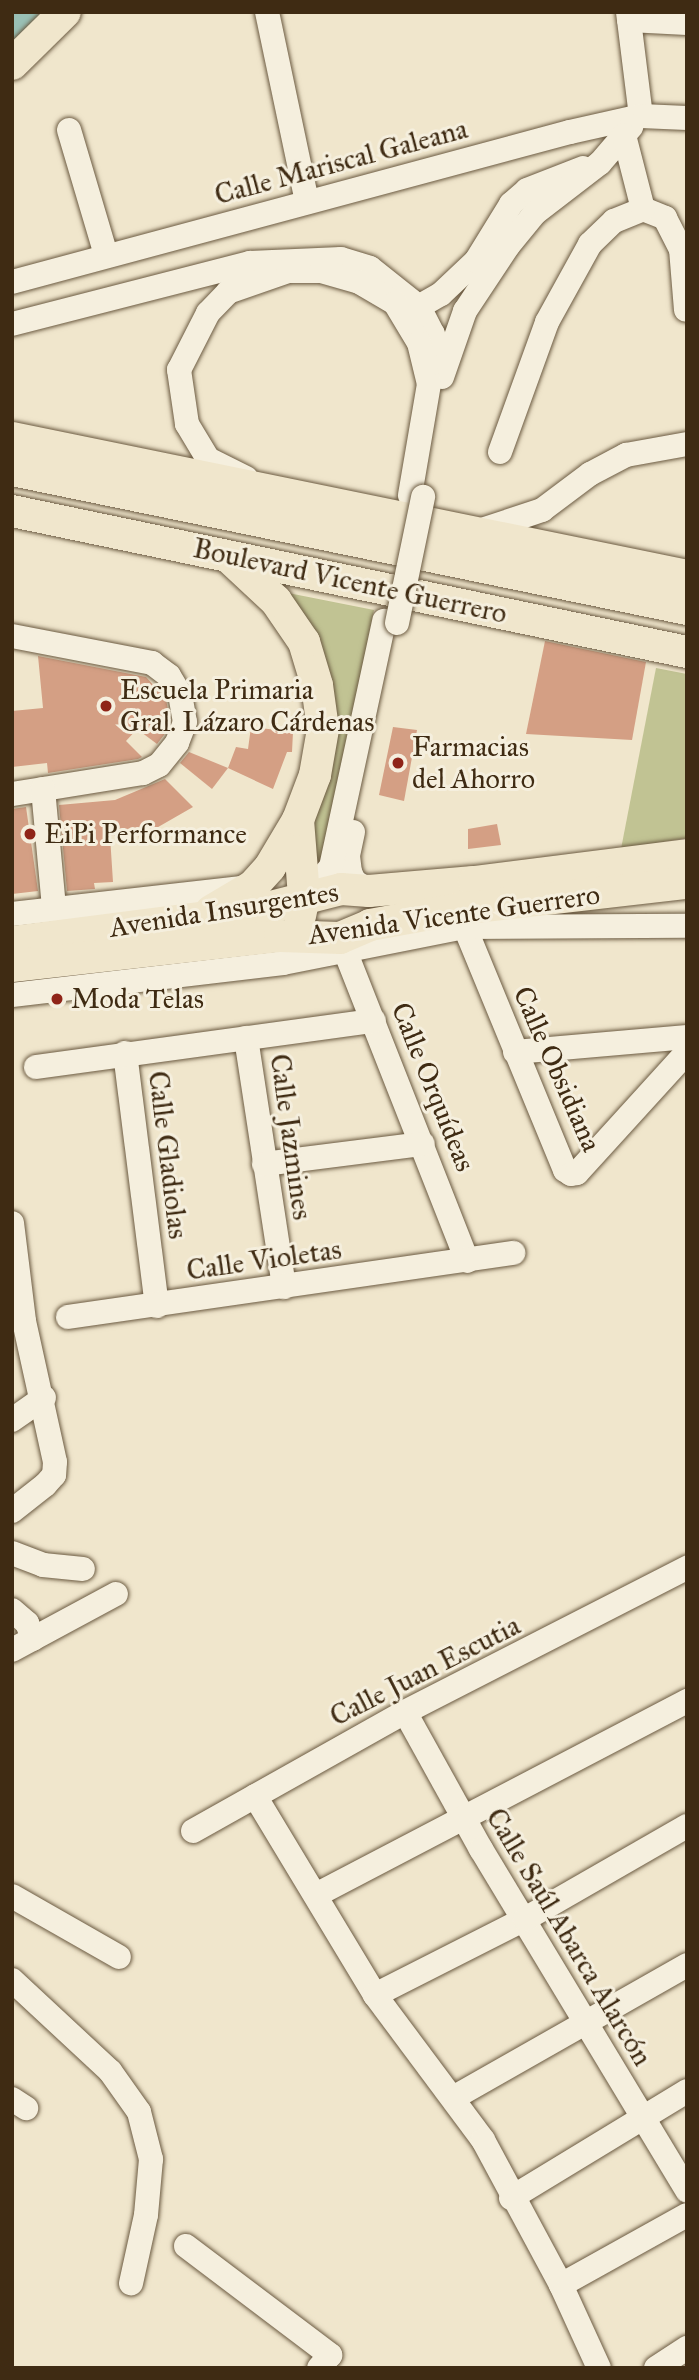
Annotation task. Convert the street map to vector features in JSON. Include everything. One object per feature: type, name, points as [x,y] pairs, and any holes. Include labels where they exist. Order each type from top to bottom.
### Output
[{"type":"highway","name":"Boulevard Vicente Guerrero","points":[[12,467],[687,606]]},
{"type":"highway","name":"Boulevard Vicente Guerrero","points":[[12,490],[687,629]]},
{"type":"main road","points":[[12,64],[65,12]]},
{"type":"main road","points":[[12,438],[266,488],[376,515],[476,532],[687,576]]},
{"type":"main road","name":"Boulevard Vicente Guerrero","points":[[12,511],[221,552],[687,652]]},
{"type":"main road","points":[[203,916],[253,886],[298,820],[315,775],[323,729],[317,685],[304,642],[276,601],[251,573],[221,552]]},
{"type":"main road","points":[[298,820],[304,897],[301,925],[334,943]]},
{"type":"main road","name":"Avenida Insurgentes","points":[[12,942],[254,911],[341,889],[369,891],[687,855]]},
{"type":"main road","name":"Avenida Vicente Guerrero","points":[[12,966],[267,937],[334,943],[370,925],[461,918],[687,883]]},
{"type":"street","points":[[267,12],[307,202]]},
{"type":"street","points":[[304,897],[331,867],[390,622],[417,496],[436,381],[465,311],[508,246],[535,213],[600,163],[640,116],[629,16],[687,23]]},
{"type":"street","name":"Calle Mariscal Galeana","points":[[12,282],[640,116],[687,118]]},
{"type":"street","points":[[69,130],[106,255]]},
{"type":"street","points":[[624,135],[643,209]]},
{"type":"street","points":[[411,311],[441,294],[476,261],[511,204],[527,190],[547,179],[600,163]]},
{"type":"street","points":[[500,452],[547,322],[590,244],[614,221],[643,209],[665,218],[681,249],[686,310]]},
{"type":"street","points":[[12,324],[250,263],[341,259],[370,268],[411,311],[419,343],[436,381]]},
{"type":"street","points":[[266,488],[208,459],[187,424],[179,369],[208,313],[228,292],[254,280],[288,271],[321,271],[359,282],[411,311]]},
{"type":"street","points":[[476,532],[542,510],[626,455],[687,444]]},
{"type":"street","points":[[542,510],[542,546]]},
{"type":"street","points":[[369,891],[354,881],[348,856],[390,622]]},
{"type":"street","points":[[12,636],[152,663],[169,676],[180,694],[185,722],[177,743],[159,765],[144,773],[12,794]]},
{"type":"street","points":[[43,789],[54,907]]},
{"type":"street","points":[[12,914],[54,907],[253,886]]},
{"type":"street","points":[[461,918],[687,926]]},
{"type":"street","name":"Calle Obsidiana","points":[[461,918],[565,1170],[571,1174],[577,1173],[687,1052]]},
{"type":"street","points":[[12,995],[283,963],[334,943]]},
{"type":"street","name":"Calle Orquídeas","points":[[334,943],[374,1021],[467,1261]]},
{"type":"street","points":[[36,1067],[374,1021]]},
{"type":"street","points":[[515,1052],[687,1037]]},
{"type":"street","name":"Calle Jazmines","points":[[246,1038],[284,1287]]},
{"type":"street","name":"Calle Gladiolas","points":[[125,1053],[157,1306]]},
{"type":"street","points":[[264,1164],[423,1144]]},
{"type":"street","points":[[12,1223],[18,1321],[44,1398],[54,1475],[12,1511]]},
{"type":"street","name":"Calle Violetas","points":[[68,1317],[513,1253]]},
{"type":"street","points":[[12,1420],[44,1398]]},
{"type":"street","points":[[12,1553],[43,1565],[83,1569]]},
{"type":"street","name":"Calle Juan Escutia","points":[[193,1831],[405,1712],[687,1568]]},
{"type":"street","points":[[22,1645],[116,1594]]},
{"type":"street","points":[[12,1610],[27,1623],[22,1645]]},
{"type":"street","points":[[316,1895],[687,1701]]},
{"type":"street","name":"Calle Saúl Abarca Alarcón","points":[[405,1712],[464,1819],[687,2191]]},
{"type":"street","points":[[255,1796],[375,1995],[483,2140],[511,2198],[561,2285],[598,2368]]},
{"type":"street","points":[[375,1995],[525,1919],[687,1826]]},
{"type":"street","points":[[12,1896],[119,1957]]},
{"type":"street","points":[[453,2098],[687,1965]]},
{"type":"street","points":[[12,1980],[102,2063],[139,2112],[151,2159],[146,2215],[131,2283]]},
{"type":"street","points":[[511,2198],[687,2091]]},
{"type":"street","points":[[561,2285],[687,2215]]},
{"type":"street","points":[[186,2246],[325,2362]]},
{"type":"street","points":[[656,2368],[687,2348]]},
{"type":"green space","points":[[268,589],[374,610],[323,860],[309,869],[301,857],[325,732]]},
{"type":"green space","points":[[656,668],[687,674],[687,838],[621,849]]},
{"type":"building","points":[[545,641],[646,662],[632,740],[526,734]]},
{"type":"building","name":"Escuela Primaria Gral. Lázaro Cárdenas","points":[[38,656],[146,677],[166,699],[170,721],[164,735],[157,744],[137,729],[126,741],[142,757],[138,759],[48,773],[47,763],[12,767],[12,711],[43,708]]},
{"type":"building","points":[[251,727],[293,732],[292,752],[287,752],[273,789],[228,768],[236,747],[248,749]]},
{"type":"building","name":"Farmacias del Ahorro","points":[[393,727],[417,730],[404,801],[379,795]]},
{"type":"building","points":[[189,752],[228,768],[212,789],[180,763]]},
{"type":"building","points":[[165,779],[193,807],[139,838],[138,832],[110,836],[113,882],[94,883],[95,889],[67,891],[59,805],[115,800]]},
{"type":"building","points":[[26,807],[38,891],[12,894],[12,809]]},
{"type":"building","points":[[497,824],[501,845],[468,849],[468,829]]},
{"type":"waterway","points":[[12,29],[31,12]]},
{"type":"place","name":"Escuela Primaria Gral. Lázaro Cárdenas","points":[[106,706]]},
{"type":"place","name":"Farmacias del Ahorro","points":[[398,763]]},
{"type":"place","name":"EiPi Performance","points":[[30,834]]},
{"type":"place","name":"Moda Telas","points":[[57,999]]}]
